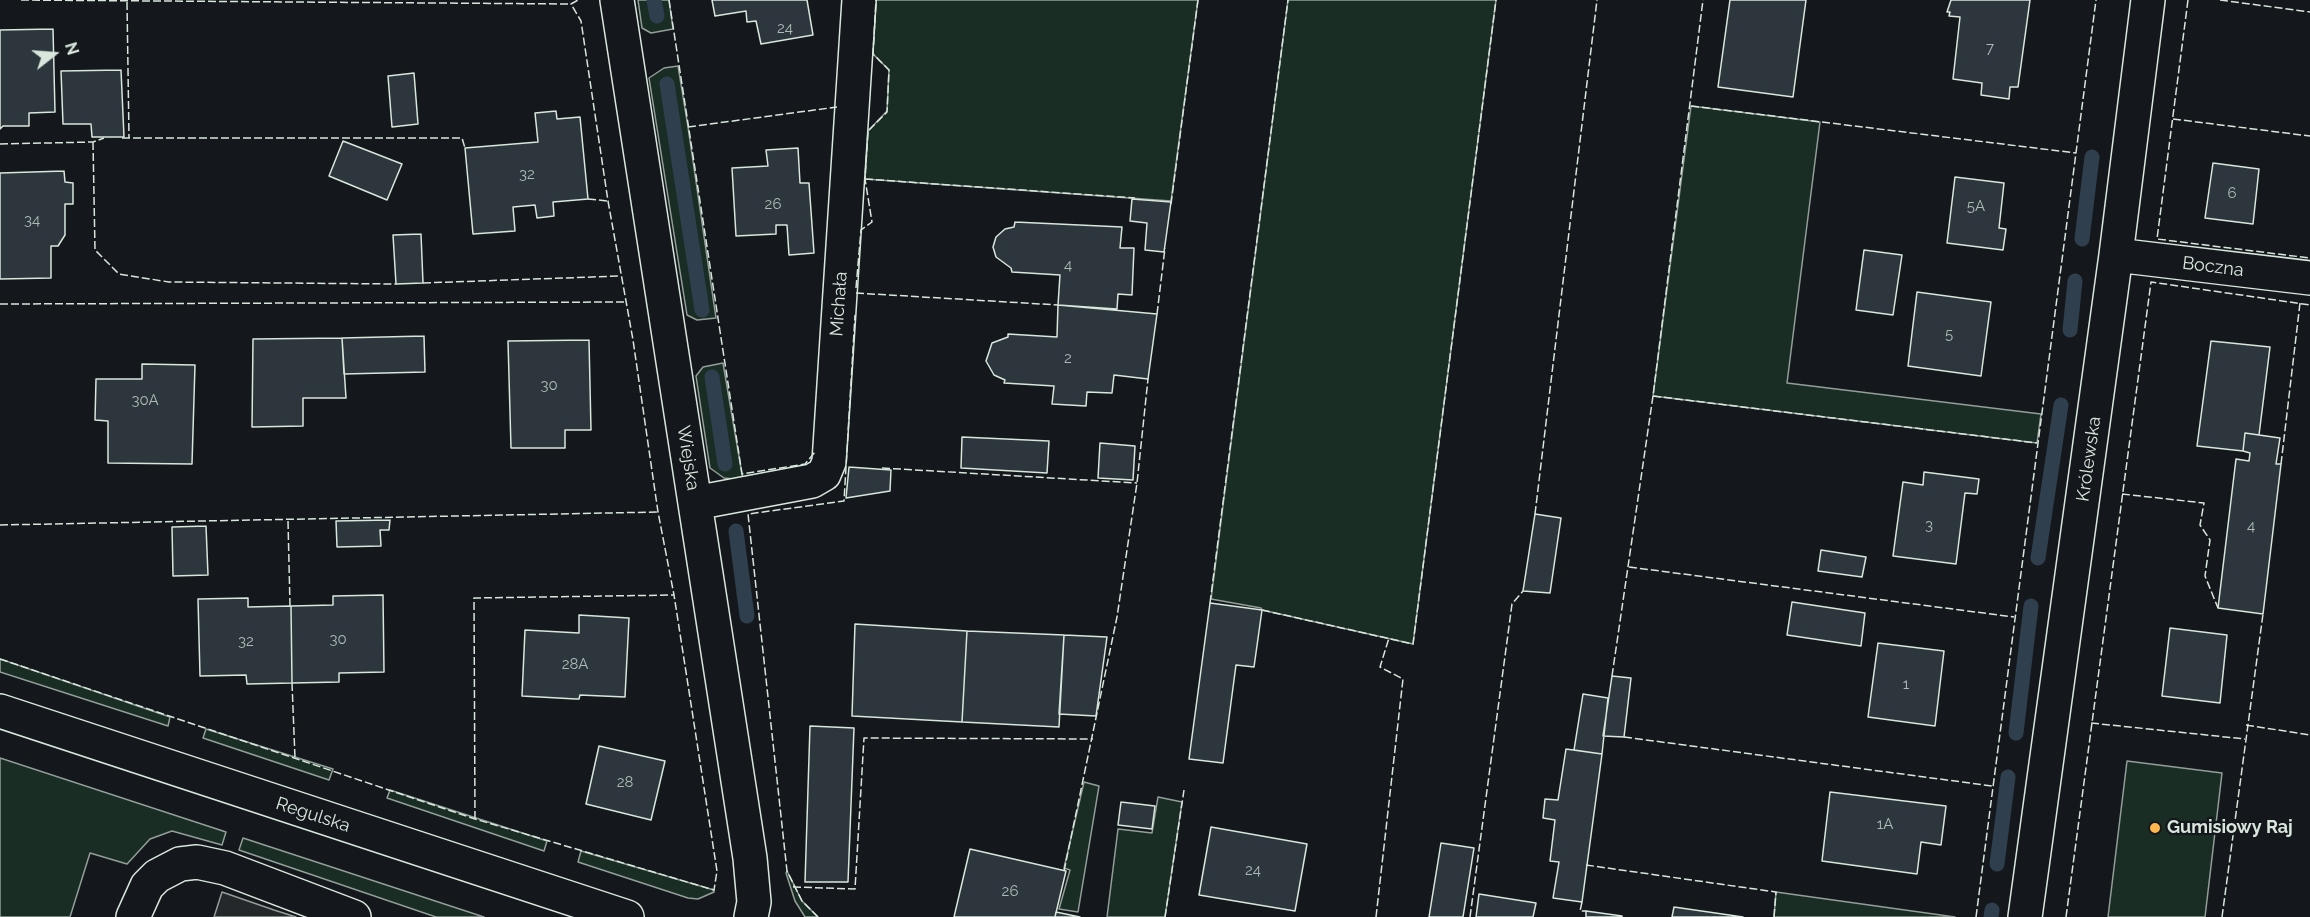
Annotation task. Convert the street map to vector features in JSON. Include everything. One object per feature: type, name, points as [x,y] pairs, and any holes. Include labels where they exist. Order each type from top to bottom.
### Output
[{"type":"street","name":"Wiejska","points":[[617,0],[750,858],[754,902],[751,917]]},
{"type":"street","name":"Michała","points":[[695,503],[814,480],[824,474],[829,462],[859,0]]},
{"type":"street","name":"Królewska","points":[[2025,917],[2116,255],[2148,0]]},
{"type":"street","name":"Boczna","points":[[2116,255],[2310,278]]},
{"type":"street","name":"Regulska","points":[[0,711],[616,915]]},
{"type":"street","points":[[134,917],[147,886],[157,876],[180,864],[197,862],[225,868],[354,917]]},
{"type":"green space","points":[[638,0],[669,0],[673,29],[651,33],[642,28]]},
{"type":"green space","points":[[876,0],[1198,0],[1171,201],[865,179],[868,131],[887,111],[889,70],[873,54]]},
{"type":"green space","points":[[1288,0],[1496,0],[1413,644],[1261,608],[1211,599]]},
{"type":"green space","points":[[678,66],[716,318],[697,320],[687,315],[649,78],[664,68]]},
{"type":"green space","points":[[1691,106],[1820,122],[1787,383],[2041,414],[2037,443],[1653,396]]},
{"type":"green space","points":[[723,363],[743,480],[724,478],[710,468],[696,376],[703,367]]},
{"type":"green space","points":[[0,659],[170,717],[168,726],[0,672]]},
{"type":"green space","points":[[206,729],[333,769],[329,780],[203,738]]},
{"type":"green space","points":[[0,758],[226,832],[222,845],[172,831],[150,839],[127,864],[90,853],[70,917],[0,917]]},
{"type":"green space","points":[[2127,761],[2222,773],[2205,917],[2108,917]]},
{"type":"green space","points":[[1084,782],[1099,786],[1078,912],[1059,909],[1070,870],[1064,868]]},
{"type":"green space","points":[[390,790],[547,841],[544,851],[387,798]]},
{"type":"green space","points":[[1158,797],[1182,802],[1165,917],[1107,917],[1118,829],[1152,833]]},
{"type":"green space","points":[[243,838],[484,917],[436,917],[239,850]]},
{"type":"green space","points":[[581,851],[714,890],[714,892],[698,899],[688,898],[578,862]]},
{"type":"green space","points":[[787,871],[802,901],[818,917],[805,917],[795,901]]},
{"type":"green space","points":[[1776,892],[1955,917],[1774,917]]},
{"type":"shaded area","points":[[222,892],[274,910],[296,917],[214,917]]},
{"type":"building","points":[[712,0],[807,0],[813,35],[761,44],[756,21],[747,22],[746,11],[715,16]]},
{"type":"building","points":[[1730,0],[1806,0],[1793,97],[1718,87]]},
{"type":"building","points":[[1951,0],[2030,0],[2018,87],[2010,87],[2009,99],[1981,95],[1982,83],[1953,79],[1960,17],[1949,16],[1950,12],[1947,12]]},
{"type":"building","points":[[53,29],[55,112],[29,113],[29,126],[3,126],[0,129],[0,30]]},
{"type":"building","points":[[121,70],[124,137],[92,137],[91,124],[63,124],[61,71]]},
{"type":"building","points":[[414,73],[418,124],[392,127],[388,76]]},
{"type":"building","points":[[556,111],[557,119],[580,117],[588,199],[553,202],[554,216],[537,218],[535,205],[513,207],[515,231],[473,234],[465,148],[538,142],[535,113]]},
{"type":"building","points":[[343,141],[402,164],[387,200],[329,176]]},
{"type":"building","points":[[798,148],[800,183],[809,183],[814,253],[789,255],[787,225],[776,225],[776,234],[736,236],[732,168],[768,166],[766,150]]},
{"type":"building","points":[[2213,163],[2259,169],[2253,224],[2205,218]]},
{"type":"building","points":[[64,171],[65,182],[73,183],[73,204],[65,204],[65,235],[58,246],[51,246],[51,278],[0,279],[0,173]]},
{"type":"building","points":[[1955,177],[2004,183],[1999,228],[2006,229],[2003,250],[1947,243]]},
{"type":"building","points":[[1132,199],[1171,202],[1164,252],[1145,250],[1147,223],[1130,221]]},
{"type":"building","points":[[1015,222],[1122,227],[1120,248],[1134,248],[1132,295],[1118,294],[1117,309],[1058,305],[1060,275],[1012,272],[1011,268],[996,257],[993,247],[996,237],[1005,229],[1014,227]]},
{"type":"building","points":[[421,234],[423,283],[396,284],[393,235]]},
{"type":"building","points":[[1864,250],[1902,255],[1893,315],[1856,310]]},
{"type":"building","points":[[1917,292],[1991,302],[1981,376],[1908,366]]},
{"type":"building","points":[[1058,305],[1157,314],[1148,379],[1114,375],[1112,393],[1087,392],[1086,406],[1052,404],[1054,386],[1004,383],[1005,380],[994,375],[986,361],[992,343],[1008,337],[1008,334],[1057,337]]},
{"type":"building","points":[[424,336],[425,372],[344,374],[342,338]]},
{"type":"building","points":[[342,338],[346,398],[303,398],[303,426],[252,427],[253,339]]},
{"type":"building","points":[[589,340],[591,430],[565,430],[565,448],[511,448],[508,341]]},
{"type":"building","points":[[2211,341],[2270,347],[2259,435],[2245,433],[2243,451],[2197,446]]},
{"type":"building","points":[[142,364],[195,365],[192,464],[108,463],[108,421],[95,420],[96,379],[142,379]]},
{"type":"building","points":[[2245,433],[2280,438],[2276,464],[2281,464],[2263,614],[2218,608],[2236,459],[2249,461],[2250,453],[2243,451]]},
{"type":"building","points":[[962,437],[1049,441],[1047,473],[961,468]]},
{"type":"building","points":[[1100,443],[1135,446],[1133,480],[1098,478]]},
{"type":"building","points":[[849,467],[891,470],[890,491],[846,498]]},
{"type":"building","points":[[1924,472],[1979,479],[1977,494],[1965,493],[1956,564],[1893,556],[1903,482],[1923,485]]},
{"type":"building","points":[[1535,514],[1561,518],[1550,593],[1523,591]]},
{"type":"building","points":[[390,520],[389,530],[380,530],[381,546],[337,547],[336,521]]},
{"type":"building","points":[[206,526],[208,575],[173,576],[172,527]]},
{"type":"building","points":[[1821,550],[1866,557],[1862,577],[1818,571]]},
{"type":"building","points":[[383,595],[384,672],[339,673],[339,682],[292,683],[291,606],[333,605],[333,596]]},
{"type":"building","points":[[248,598],[248,607],[291,606],[292,683],[247,684],[246,675],[200,676],[198,599]]},
{"type":"building","points":[[1792,602],[1865,613],[1861,646],[1787,635]]},
{"type":"building","points":[[1210,603],[1262,610],[1254,667],[1236,665],[1223,763],[1189,759]]},
{"type":"building","points":[[579,615],[629,618],[625,697],[580,695],[579,699],[576,699],[522,696],[525,630],[579,633]]},
{"type":"building","points":[[855,624],[967,631],[962,722],[852,716]]},
{"type":"building","points":[[2170,628],[2227,635],[2220,703],[2162,696]]},
{"type":"building","points":[[967,631],[1064,635],[1059,727],[962,722]]},
{"type":"building","points":[[1064,635],[1107,637],[1096,716],[1059,714]]},
{"type":"building","points":[[1878,643],[1944,651],[1935,726],[1868,717]]},
{"type":"building","points":[[1612,676],[1631,678],[1624,737],[1603,736]]},
{"type":"building","points":[[1583,694],[1608,698],[1602,754],[1574,750]]},
{"type":"building","points":[[810,726],[854,728],[848,882],[805,882]]},
{"type":"building","points":[[599,746],[665,761],[651,820],[586,804]]},
{"type":"building","points":[[1566,749],[1602,754],[1582,902],[1553,898],[1559,862],[1550,861],[1555,820],[1543,818],[1545,799],[1558,800]]},
{"type":"building","points":[[1830,792],[1946,806],[1941,845],[1921,842],[1917,874],[1822,861]]},
{"type":"building","points":[[1121,802],[1155,806],[1152,829],[1118,825]]},
{"type":"building","points":[[1211,827],[1307,844],[1295,911],[1199,895]]},
{"type":"building","points":[[1441,843],[1474,848],[1463,917],[1429,917]]},
{"type":"building","points":[[970,849],[1066,871],[1055,917],[954,917]]},
{"type":"building","points":[[1479,894],[1536,903],[1533,917],[1476,917]]},
{"type":"building","points":[[1674,907],[1743,917],[1672,917]]},
{"type":"building","points":[[1586,911],[1622,916],[1622,917],[1586,917]]},
{"type":"building","points":[[1056,912],[1080,917],[1055,917]]},
{"type":"waterway","points":[[654,0],[657,16]]},
{"type":"waterway","points":[[667,84],[702,310]]},
{"type":"waterway","points":[[2082,239],[2092,157]]},
{"type":"waterway","points":[[2070,330],[2075,281]]},
{"type":"waterway","points":[[712,377],[725,464]]},
{"type":"waterway","points":[[2038,558],[2061,405]]},
{"type":"waterway","points":[[736,531],[747,616]]},
{"type":"waterway","points":[[2016,733],[2031,606]]},
{"type":"waterway","points":[[1997,864],[2008,777]]},
{"type":"waterway","points":[[1991,917],[1992,910]]},
{"type":"fence","points":[[21,0],[571,4]]},
{"type":"fence","points":[[0,659],[475,819],[714,890],[717,871],[674,595],[658,512],[633,340],[608,201],[581,21],[571,4],[578,0]]},
{"type":"fence","points":[[669,0],[742,474],[805,464],[815,452]]},
{"type":"fence","points":[[856,288],[861,230],[872,222],[865,179],[868,131],[887,112],[889,70],[873,54],[876,0]]},
{"type":"fence","points":[[1171,204],[1198,0]]},
{"type":"fence","points":[[1210,603],[1288,0]]},
{"type":"fence","points":[[1262,610],[1413,644],[1496,0]]},
{"type":"fence","points":[[1535,514],[1597,0]]},
{"type":"fence","points":[[1612,676],[1653,396],[1703,0]]},
{"type":"fence","points":[[1976,917],[2096,0]]},
{"type":"fence","points":[[2188,0],[2157,239],[2310,258]]},
{"type":"fence","points":[[2220,0],[2310,12]]},
{"type":"fence","points":[[127,2],[129,138]]},
{"type":"fence","points":[[1691,106],[2076,153]]},
{"type":"fence","points":[[688,127],[837,107]]},
{"type":"fence","points":[[2173,119],[2310,136]]},
{"type":"fence","points":[[0,144],[93,142],[104,138]]},
{"type":"fence","points":[[122,138],[462,138],[465,148]]},
{"type":"fence","points":[[93,142],[95,250],[119,274],[169,282],[396,284]]},
{"type":"fence","points":[[865,179],[1135,198]]},
{"type":"fence","points":[[588,199],[608,201]]},
{"type":"fence","points":[[1157,314],[1165,248]]},
{"type":"fence","points":[[423,283],[620,276]]},
{"type":"fence","points":[[2066,917],[2151,282],[2310,305]]},
{"type":"fence","points":[[856,293],[1058,305]]},
{"type":"fence","points":[[0,304],[625,302]]},
{"type":"fence","points":[[2281,464],[2300,303]]},
{"type":"fence","points":[[818,917],[802,901],[787,871],[748,514],[844,501],[855,315]]},
{"type":"fence","points":[[1064,871],[1117,617],[1137,483],[1148,379]]},
{"type":"fence","points":[[1653,396],[2037,443]]},
{"type":"fence","points":[[882,468],[1137,483]]},
{"type":"fence","points":[[2122,494],[2204,503],[2200,525],[2210,540],[2205,576],[2218,608]]},
{"type":"fence","points":[[0,525],[658,512]]},
{"type":"fence","points":[[288,521],[290,606]]},
{"type":"fence","points":[[1629,567],[2014,617]]},
{"type":"fence","points":[[1470,917],[1512,604],[1523,591]]},
{"type":"fence","points":[[475,819],[474,598],[674,595]]},
{"type":"fence","points":[[2222,917],[2263,614]]},
{"type":"fence","points":[[1376,917],[1403,679],[1380,667],[1389,638]]},
{"type":"fence","points":[[292,683],[295,758]]},
{"type":"fence","points":[[2091,723],[2245,739]]},
{"type":"fence","points":[[2246,725],[2310,735]]},
{"type":"fence","points":[[1624,737],[1992,786]]},
{"type":"fence","points":[[793,887],[855,889],[864,738],[1093,739]]},
{"type":"fence","points":[[1165,917],[1184,790]]},
{"type":"fence","points":[[1586,865],[1776,892],[1774,917]]},
{"type":"fence","points":[[1582,902],[1580,911],[1586,911]]},
{"type":"place","name":"Gumisiowy Raj","points":[[2155,828]]}]
